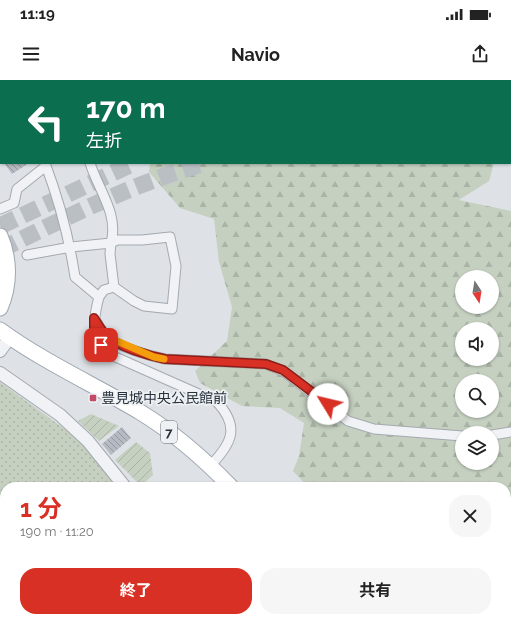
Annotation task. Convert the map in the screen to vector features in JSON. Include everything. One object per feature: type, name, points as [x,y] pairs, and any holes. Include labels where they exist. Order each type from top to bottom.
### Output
[{"type":"main road","points":[[0,236],[6,253],[8,269],[6,289],[0,308]]},
{"type":"main road","name":"7","points":[[5,334],[41,357],[140,412],[211,465],[227,482]]},
{"type":"street","points":[[27,255],[71,247],[111,243],[117,240],[142,240],[170,237],[176,266],[172,309],[144,306],[114,287],[110,254],[111,243],[112,219],[105,195],[90,164]]},
{"type":"street","points":[[0,209],[14,203],[17,189],[45,165],[56,192],[71,247],[75,277],[99,297]]},
{"type":"street","points":[[114,287],[104,290],[99,297],[94,318],[94,327],[101,345],[111,354],[217,402],[227,412],[232,426],[230,439],[223,452],[211,465]]},
{"type":"street","points":[[94,318],[107,337],[154,357],[165,359],[266,364],[283,370],[348,421],[374,429],[455,435]]},
{"type":"street","points":[[0,351],[5,334]]},
{"type":"street","points":[[0,373],[60,415],[88,440],[121,482]]},
{"type":"street","points":[[499,434],[511,432]]},
{"type":"green space","points":[[150,164],[494,164],[489,181],[459,200],[511,211],[511,482],[303,482],[293,471],[299,456],[304,423],[280,408],[242,406],[200,383],[195,371],[227,341],[232,307],[219,262],[214,219],[180,208],[149,172]]},
{"type":"green space","points":[[0,382],[84,443],[115,482],[0,482]]},
{"type":"green space","points":[[91,414],[119,426],[99,441],[78,421]]},
{"type":"green space","points":[[136,442],[150,453],[153,475],[145,482],[137,482],[115,460]]},
{"type":"building","points":[[5,164],[27,164],[12,174]]},
{"type":"building","points":[[122,427],[131,438],[111,455],[102,444]]},
{"type":"tunnel","points":[[0,226],[132,164]]},
{"type":"tunnel","points":[[0,250],[101,202],[153,180],[203,164]]},
{"type":"slow traffic","points":[[110,338],[116,342],[154,357],[164,359]]},
{"type":"place","name":"豊見城中央公民館前","points":[[93,398]]},
{"type":"route","points":[[101,345],[94,327],[94,318],[107,337],[154,357],[165,359],[266,364],[283,370],[328,404]]}]
